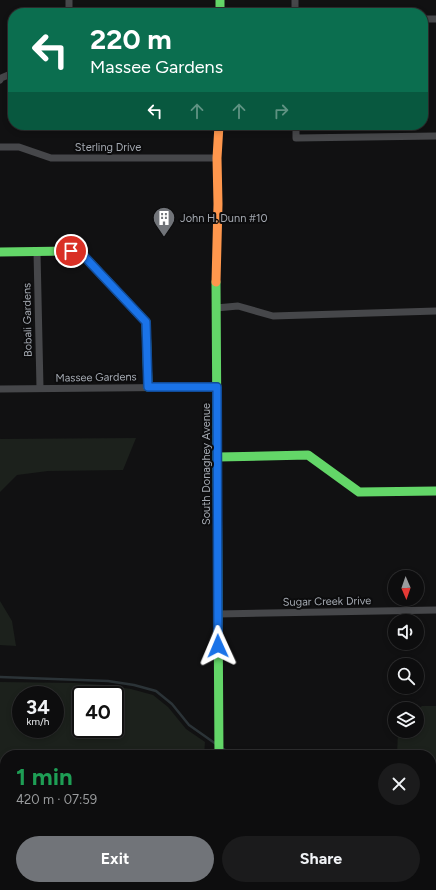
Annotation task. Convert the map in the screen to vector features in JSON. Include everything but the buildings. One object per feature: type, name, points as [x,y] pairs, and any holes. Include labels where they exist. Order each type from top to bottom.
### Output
[{"type":"street","name":"South Donaghey Avenue","points":[[219,130],[216,308],[219,750]]},
{"type":"street","points":[[296,130],[296,138],[436,136]]},
{"type":"street","name":"Sterling Drive","points":[[0,147],[19,147],[51,158],[218,158]]},
{"type":"street","points":[[0,252],[71,251],[82,254],[146,322],[148,387]]},
{"type":"street","name":"Bobali Gardens","points":[[37,252],[40,388]]},
{"type":"street","points":[[216,308],[238,306],[273,316],[436,311]]},
{"type":"street","name":"Massee Gardens","points":[[0,389],[217,387]]},
{"type":"street","points":[[218,457],[308,455],[359,492],[436,491]]},
{"type":"street","name":"Sugar Creek Drive","points":[[218,614],[436,610]]},
{"type":"shaded area","points":[[136,438],[123,470],[48,471],[17,475],[0,492],[0,439]]},
{"type":"shaded area","points":[[0,601],[12,621],[16,646],[0,645]]},
{"type":"shaded area","points":[[0,682],[75,683],[112,686],[72,686],[72,738],[124,738],[124,688],[153,695],[168,707],[186,729],[205,742],[204,750],[0,750]]},
{"type":"shaded area","points":[[424,706],[436,706],[436,750],[397,750],[398,738],[424,738]]},
{"type":"waterway","points":[[0,677],[108,681],[134,685],[156,691],[172,704],[189,725],[216,744]]},
{"type":"traffic: fast","points":[[220,0],[220,8]]},
{"type":"traffic: fast","points":[[0,252],[71,251],[82,254],[146,322],[148,387]]},
{"type":"traffic: fast","points":[[216,282],[219,750]]},
{"type":"traffic: fast","points":[[218,457],[308,455],[359,492],[436,491]]},
{"type":"traffic: slow","points":[[216,282],[219,130]]},
{"type":"place","name":"John H. Dunn #10","points":[[164,238]]},
{"type":"route","points":[[71,251],[82,254],[91,262],[146,322],[148,387],[217,387],[218,646]]}]
